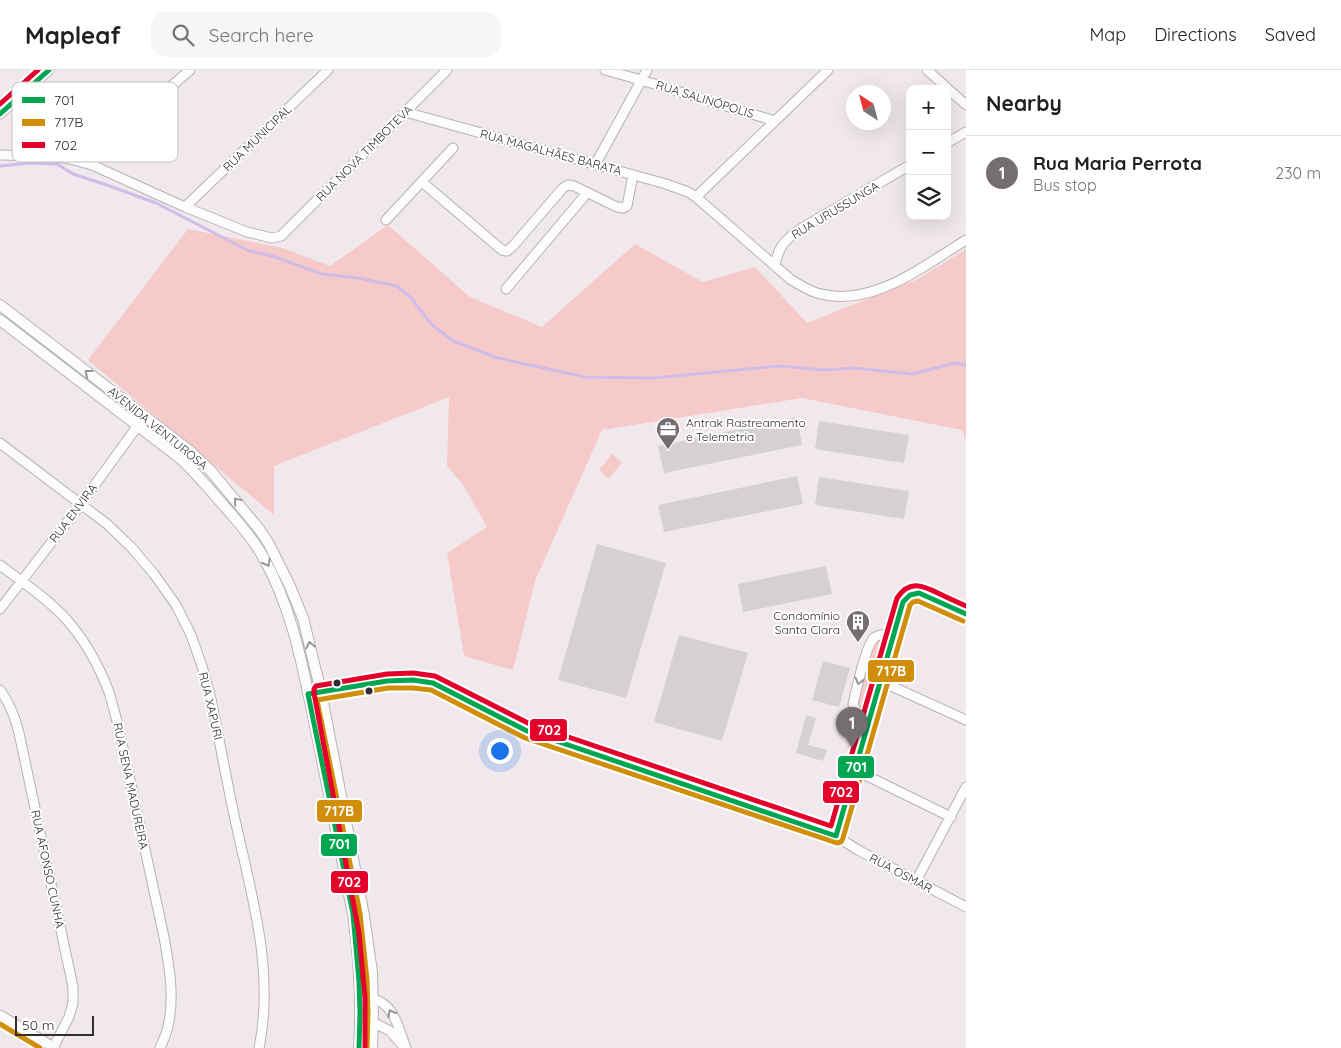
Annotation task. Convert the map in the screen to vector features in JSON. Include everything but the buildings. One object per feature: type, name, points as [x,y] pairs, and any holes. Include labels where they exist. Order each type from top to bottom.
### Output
[{"type":"street","points":[[36,82],[49,70]]},
{"type":"street","points":[[176,82],[190,70]]},
{"type":"street","name":"RUA MUNICIPAL","points":[[185,207],[328,70]]},
{"type":"street","name":"RUA NOVA TIMBOTEVA","points":[[185,207],[247,232],[272,238],[281,236],[447,70]]},
{"type":"street","name":"RUA SALINÓPOLIS","points":[[605,70],[775,121]]},
{"type":"street","points":[[595,165],[647,70]]},
{"type":"street","points":[[696,198],[828,70]]},
{"type":"street","points":[[927,70],[966,105]]},
{"type":"street","points":[[0,114],[12,103]]},
{"type":"street","name":"RUA MAGALHÃES BARATA","points":[[405,112],[676,187],[696,198],[790,279],[817,293],[832,296],[853,296],[890,286],[966,240]]},
{"type":"street","points":[[951,141],[966,132]]},
{"type":"street","points":[[386,220],[452,148]]},
{"type":"street","points":[[81,162],[92,165],[185,207]]},
{"type":"street","name":"RUA URUSSUNGA","points":[[775,266],[779,250],[789,237],[906,167]]},
{"type":"street","points":[[422,182],[502,250],[507,251],[563,188],[568,185],[574,186],[617,207],[623,208],[627,206],[633,175]]},
{"type":"street","points":[[506,289],[587,193]]},
{"type":"street","name":"AVENIDA VENTUROSA","points":[[0,306],[190,451],[206,466],[248,515],[269,544],[303,618],[321,692],[364,916],[372,972],[372,1048]]},
{"type":"street","name":"AVENIDA VENTUROSA","points":[[0,320],[175,454],[192,470],[241,525],[262,554],[278,585],[286,606],[308,694],[353,914],[361,1016],[359,1048]]},
{"type":"street","name":"RUA ENVIRA","points":[[0,609],[144,416]]},
{"type":"street","name":"RUA XAPURI","points":[[0,443],[107,524],[131,547],[154,574],[176,605],[191,635],[211,697],[257,918],[263,955],[265,993],[260,1048]]},
{"type":"street","name":"RUA SENA MADUREIRA","points":[[0,565],[50,604],[66,620],[96,662],[108,691],[120,734],[169,969],[171,1001],[168,1026],[160,1048]]},
{"type":"street","points":[[836,836],[903,602],[909,595],[920,593],[966,614]]},
{"type":"street","points":[[869,722],[858,714],[853,704],[869,645],[874,637],[894,634]]},
{"type":"street","name":"RUA OSMAR","points":[[308,694],[386,681],[413,680],[433,683],[527,731],[836,836],[858,850],[966,907]]},
{"type":"street","points":[[880,681],[966,720]]},
{"type":"street","name":"RUA AFONSO CUNHA","points":[[0,690],[13,712],[19,733],[70,966],[73,1003],[54,1048]]},
{"type":"street","points":[[855,770],[951,817]]},
{"type":"street","points":[[916,881],[966,787]]},
{"type":"street","points":[[360,999],[372,998],[387,1006],[394,1017],[405,1048]]},
{"type":"street","points":[[0,1015],[54,1048]]},
{"type":"street","points":[[361,1016],[390,1031],[405,1048]]},
{"type":"shaded area","points":[[388,225],[470,297],[542,327],[635,244],[703,282],[755,267],[807,323],[918,279],[966,249],[966,441],[962,430],[802,398],[602,430],[535,581],[513,670],[464,656],[447,553],[487,527],[464,486],[447,466],[449,397],[274,466],[274,515],[88,360],[188,229],[283,248],[330,266]]},
{"type":"shaded area","points":[[612,454],[622,462],[609,479],[599,470]]},
{"type":"shaded area","points":[[882,638],[863,714],[857,703],[872,644]]},
{"type":"waterway","points":[[0,166],[30,163],[57,164],[73,174],[156,203],[249,251],[272,256],[322,274],[358,278],[397,286],[412,299],[431,324],[453,341],[498,358],[585,377],[653,378],[779,366],[824,370],[854,368],[912,374],[955,363],[966,365]]},
{"type":"transit line","name":"702","points":[[25,82],[38,70]]},
{"type":"transit line","name":"701","points":[[36,82],[49,70]]},
{"type":"transit line","name":"702","points":[[0,104],[12,93]]},
{"type":"transit line","name":"701","points":[[0,114],[12,103]]},
{"type":"transit line","name":"702","points":[[365,1048],[365,998],[359,933],[314,693],[316,686],[387,674],[413,673],[435,676],[530,724],[831,826],[897,598],[907,588],[917,586],[966,606]]},
{"type":"transit line","name":"701","points":[[359,1048],[359,981],[353,914],[308,694],[387,681],[413,680],[433,683],[527,731],[836,836],[903,602],[910,595],[919,593],[966,614]]},
{"type":"transit line","name":"717B","points":[[367,1048],[367,980],[360,913],[317,700],[388,688],[431,690],[525,738],[837,843],[841,842],[843,838],[910,605],[918,601],[963,621]]},
{"type":"transit line","name":"717B","points":[[0,1024],[40,1048]]},
{"type":"place","name":"Antrak Rastreamento e Telemetria","points":[[668,450]]},
{"type":"place","name":"Condomínio Santa Clara","points":[[858,643]]},
{"type":"place","name":"Rua Maria Perrota","points":[[852,748]]}]
